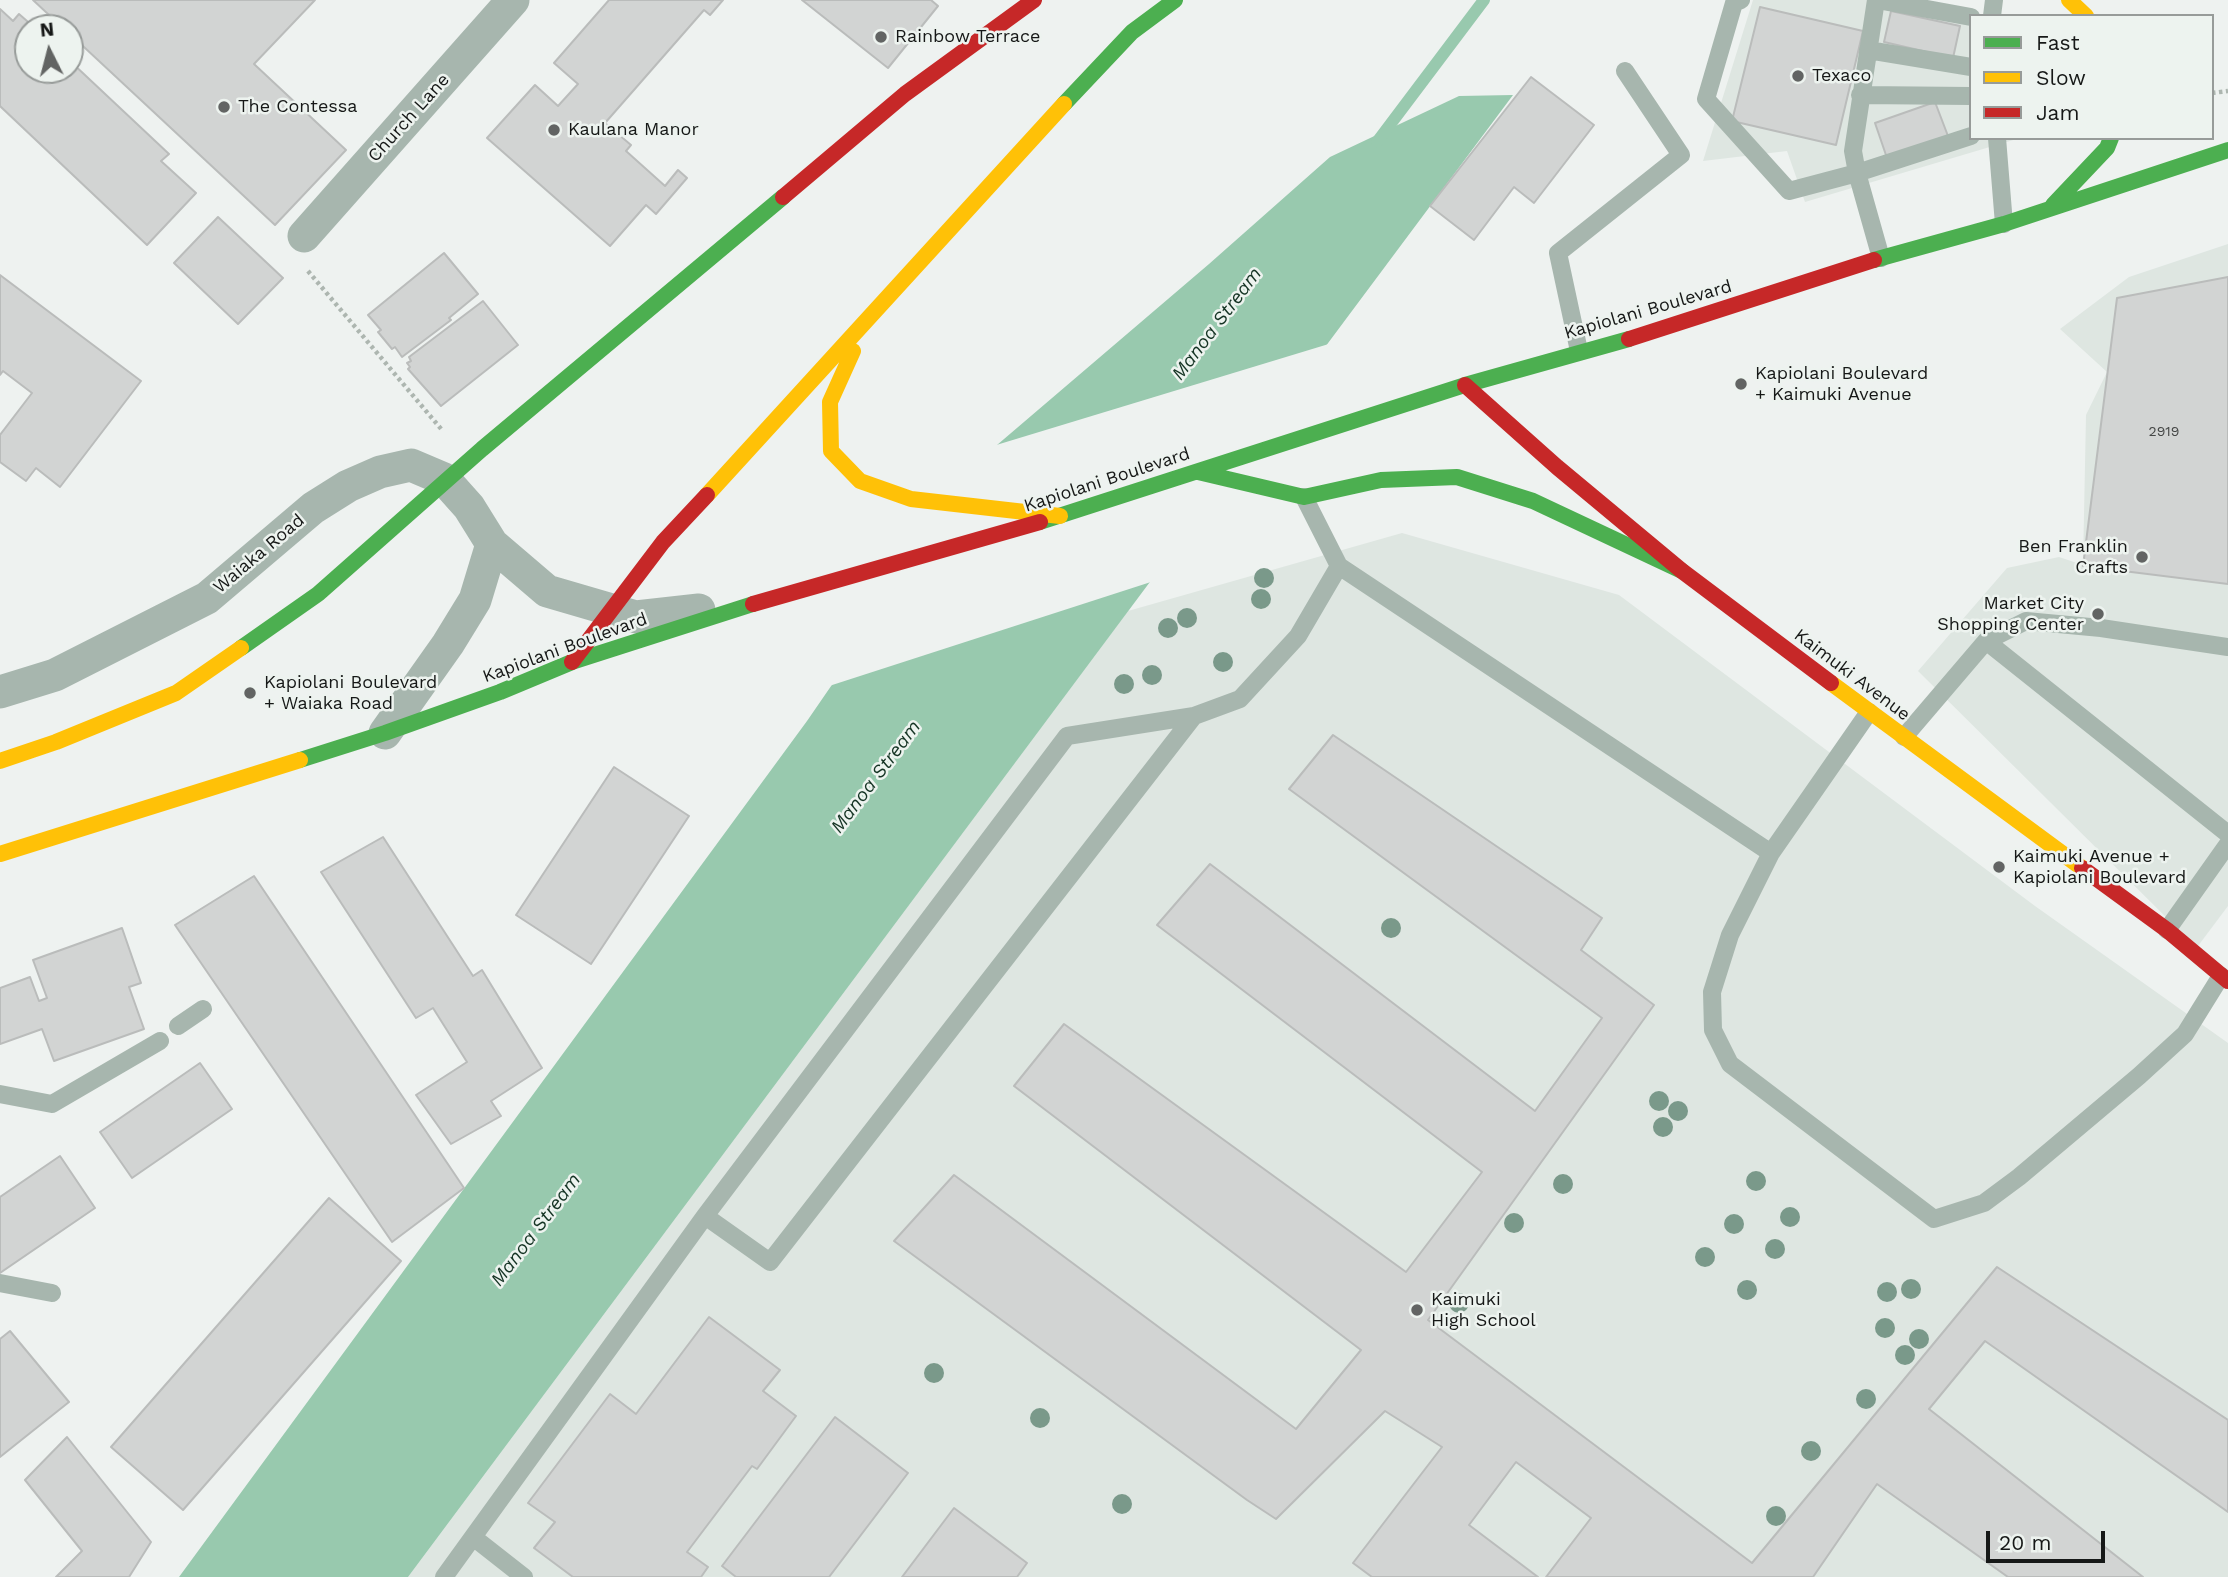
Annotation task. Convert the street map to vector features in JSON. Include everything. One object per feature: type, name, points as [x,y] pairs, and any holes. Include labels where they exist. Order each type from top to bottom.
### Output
[{"type":"main road","points":[[0,761],[56,742],[176,693],[318,594],[482,449],[905,94],[1034,0]]},
{"type":"main road","points":[[572,662],[663,542],[866,323],[967,208],[1132,32],[1174,0]]},
{"type":"main road","points":[[2069,0],[2084,14]]},
{"type":"main road","points":[[2050,207],[2107,148],[2110,140]]},
{"type":"main road","name":"Kapiolani Boulevard","points":[[0,854],[385,733],[500,692],[572,662],[755,603],[1060,516],[1465,385],[1640,336],[2228,150]]},
{"type":"main road","points":[[866,323],[831,402],[831,451],[860,481],[911,499],[1060,516]]},
{"type":"main road","name":"Kaimuki Avenue","points":[[1465,385],[1557,467],[1682,571],[2167,930],[2225,979]]},
{"type":"main road","points":[[1198,472],[1304,497],[1381,480],[1457,477],[1533,501],[1682,571]]},
{"type":"street","name":"Church Lane","points":[[304,236],[513,0]]},
{"type":"street","name":"Waiaka Road","points":[[0,692],[55,675],[207,597],[313,508],[348,485],[380,472],[411,465],[444,479],[469,506],[492,544],[547,591],[636,617],[755,603]]},
{"type":"street","points":[[385,733],[475,600],[492,544]]},
{"type":"lane","points":[[1741,0],[1734,3],[1706,99],[1789,191],[1857,173],[1969,137]]},
{"type":"lane","points":[[1881,258],[1853,151],[1876,0],[1969,17]]},
{"type":"lane","points":[[1868,50],[1969,67]]},
{"type":"lane","points":[[1579,351],[1558,253],[1681,155],[1625,71]]},
{"type":"lane","points":[[1860,95],[1969,96]]},
{"type":"lane","points":[[1997,140],[2004,223]]},
{"type":"lane","points":[[1304,497],[1339,566],[1771,853]]},
{"type":"lane","points":[[444,1577],[705,1216],[1067,736],[1194,716],[1240,699],[1298,636],[1339,566]]},
{"type":"lane","points":[[1904,737],[1986,640],[2026,621],[2101,628],[2228,647]]},
{"type":"lane","points":[[1986,640],[2228,834]]},
{"type":"lane","points":[[1869,712],[1771,853],[1730,935],[1712,992],[1713,1030],[1730,1064],[1934,1219],[1983,1203],[2019,1177],[2185,1034],[2225,979]]},
{"type":"lane","points":[[705,1216],[770,1262],[1194,716]]},
{"type":"lane","points":[[2167,930],[2228,844]]},
{"type":"lane","points":[[178,1026],[203,1009]]},
{"type":"lane","points":[[0,1094],[52,1104],[160,1041]]},
{"type":"lane","points":[[0,1283],[52,1293]]},
{"type":"lane","points":[[473,1537],[524,1577]]},
{"type":"path","points":[[304,236],[289,249],[444,433],[444,479]]},
{"type":"shaded area","name":"Texaco","points":[[1753,0],[1914,0],[1973,14],[1969,14],[1969,140],[2013,140],[1805,202],[1787,151],[1703,161]]},
{"type":"shaded area","name":"Market City Shopping Center","points":[[2228,244],[2228,906],[2198,946],[1918,671],[2007,568],[2059,557],[2083,565],[2086,415],[2107,372],[2060,329],[2129,277]]},
{"type":"shaded area","name":"Kaimuki High School","points":[[1402,533],[1619,595],[2035,906],[2228,1043],[2228,1577],[408,1577],[1128,611]]},
{"type":"water","points":[[1513,95],[408,1577],[179,1577],[807,721],[997,445],[1330,157],[1459,96]]},
{"type":"pier","points":[[1332,343],[1154,581],[826,687],[993,446]]},
{"type":"building","name":"The Contessa","points":[[33,0],[315,0],[254,64],[346,150],[275,225],[84,47],[84,14],[48,14]]},
{"type":"building","name":"Kaulana Manor","points":[[609,0],[723,0],[710,15],[704,10],[605,123],[631,145],[626,151],[665,186],[678,170],[687,178],[656,214],[646,205],[610,246],[487,138],[535,85],[558,106],[578,84],[554,63]]},
{"type":"building","name":"Rainbow Terrace","points":[[802,0],[931,0],[938,6],[888,68]]},
{"type":"building","name":"Texaco","points":[[1760,7],[1863,31],[1836,145],[1732,121]]},
{"type":"building","points":[[0,9],[14,20],[14,84],[84,84],[84,74],[169,154],[161,161],[196,193],[147,245],[0,106]]},
{"type":"building","points":[[1891,11],[1960,26],[1953,58],[1884,42]]},
{"type":"building","points":[[1531,77],[1594,125],[1534,203],[1514,187],[1474,240],[1430,206]]},
{"type":"building","points":[[1935,102],[1948,136],[1887,158],[1875,123]]},
{"type":"building","points":[[218,217],[283,278],[238,324],[174,263]]},
{"type":"building","points":[[444,253],[478,294],[449,318],[451,320],[402,357],[378,332],[381,330],[368,315]]},
{"type":"building","points":[[0,275],[141,381],[60,487],[36,468],[26,481],[0,462],[0,435],[32,393],[3,371],[0,375]]},
{"type":"building","points":[[2228,277],[2228,584],[2083,566],[2117,298]]},
{"type":"building","points":[[483,301],[518,345],[441,406],[408,369],[410,367],[407,363],[411,361],[409,357]]},
{"type":"building","points":[[1333,735],[1602,918],[1581,950],[1654,1005],[1428,1320],[1752,1563],[1997,1267],[2228,1420],[2228,1512],[1985,1341],[1929,1409],[2143,1577],[2008,1577],[1877,1484],[1813,1577],[1546,1577],[1591,1518],[1516,1462],[1469,1525],[1538,1577],[1372,1577],[1353,1563],[1442,1447],[1385,1411],[1276,1519],[894,1241],[954,1175],[1296,1429],[1361,1350],[1014,1086],[1064,1024],[1406,1272],[1482,1172],[1157,925],[1210,864],[1535,1111],[1602,1018],[1289,789]]},
{"type":"building","points":[[614,767],[689,816],[591,964],[516,915]]},
{"type":"building","points":[[383,837],[473,976],[482,970],[542,1068],[491,1101],[501,1116],[451,1144],[416,1095],[467,1062],[433,1008],[416,1018],[321,872]]},
{"type":"building","points":[[254,876],[464,1188],[392,1242],[175,925]]},
{"type":"building","points":[[122,928],[141,983],[129,987],[144,1029],[54,1061],[42,1029],[0,1044],[0,988],[30,977],[39,1001],[47,998],[33,960]]},
{"type":"building","points":[[200,1063],[232,1109],[132,1178],[100,1132]]},
{"type":"building","points":[[60,1156],[95,1208],[0,1273],[0,1197]]},
{"type":"building","points":[[329,1198],[401,1261],[183,1510],[111,1447]]},
{"type":"building","points":[[709,1317],[780,1370],[763,1391],[796,1416],[757,1469],[752,1466],[687,1552],[708,1567],[701,1577],[573,1577],[534,1548],[555,1522],[528,1503],[610,1394],[636,1414]]},
{"type":"building","points":[[10,1331],[69,1402],[0,1457],[0,1339]]},
{"type":"building","points":[[835,1417],[908,1473],[829,1577],[736,1577],[722,1566]]},
{"type":"building","points":[[67,1437],[151,1542],[129,1577],[56,1577],[82,1551],[25,1480]]},
{"type":"building","points":[[954,1508],[1027,1563],[1017,1577],[902,1577]]},
{"type":"waterway","name":"Manoa Stream","points":[[1377,142],[1484,0]]},
{"type":"traffic: fast","points":[[1064,104],[1132,32],[1175,0]]},
{"type":"traffic: fast","points":[[2053,205],[2107,148],[2110,140]]},
{"type":"traffic: fast","points":[[1874,260],[2004,224],[2228,150]]},
{"type":"traffic: fast","points":[[241,648],[318,594],[482,449],[783,197]]},
{"type":"traffic: fast","points":[[1040,522],[1465,385],[1629,339]]},
{"type":"traffic: fast","points":[[1198,472],[1304,497],[1381,480],[1457,477],[1533,501],[1682,571]]},
{"type":"traffic: fast","points":[[300,760],[500,692],[572,662],[753,604]]},
{"type":"traffic: slow","points":[[2069,0],[2084,14]]},
{"type":"traffic: slow","points":[[707,495],[1064,104]]},
{"type":"traffic: slow","points":[[853,351],[830,402],[831,451],[860,481],[911,499],[1060,516]]},
{"type":"traffic: slow","points":[[0,761],[56,742],[176,693],[241,648]]},
{"type":"traffic: slow","points":[[1831,683],[2082,868]]},
{"type":"traffic: slow","points":[[0,854],[300,760]]},
{"type":"traffic: jam","points":[[783,197],[905,94],[1034,0]]},
{"type":"traffic: jam","points":[[1629,339],[1874,260]]},
{"type":"traffic: jam","points":[[1465,385],[1557,467],[1682,571],[1831,683]]},
{"type":"traffic: jam","points":[[572,662],[663,542],[707,495]]},
{"type":"traffic: jam","points":[[753,604],[1040,522]]},
{"type":"traffic: jam","points":[[2082,868],[2167,930],[2228,981]]},
{"type":"place","name":"Rainbow Terrace","points":[[881,37]]},
{"type":"place","name":"Texaco","points":[[1798,76]]},
{"type":"place","name":"The Contessa","points":[[224,107]]},
{"type":"place","name":"Kaulana Manor","points":[[554,130]]},
{"type":"place","name":"Kapiolani Boulevard + Kaimuki Avenue","points":[[1741,384]]},
{"type":"place","name":"Ben Franklin Crafts","points":[[2142,557]]},
{"type":"place","name":"Market City Shopping Center","points":[[2098,614]]},
{"type":"place","name":"Kapiolani Boulevard + Waiaka Road","points":[[250,693]]},
{"type":"place","name":"Kaimuki Avenue + Kapiolani Boulevard","points":[[1999,867]]},
{"type":"place","name":"Kaimuki High School","points":[[1417,1310]]}]
